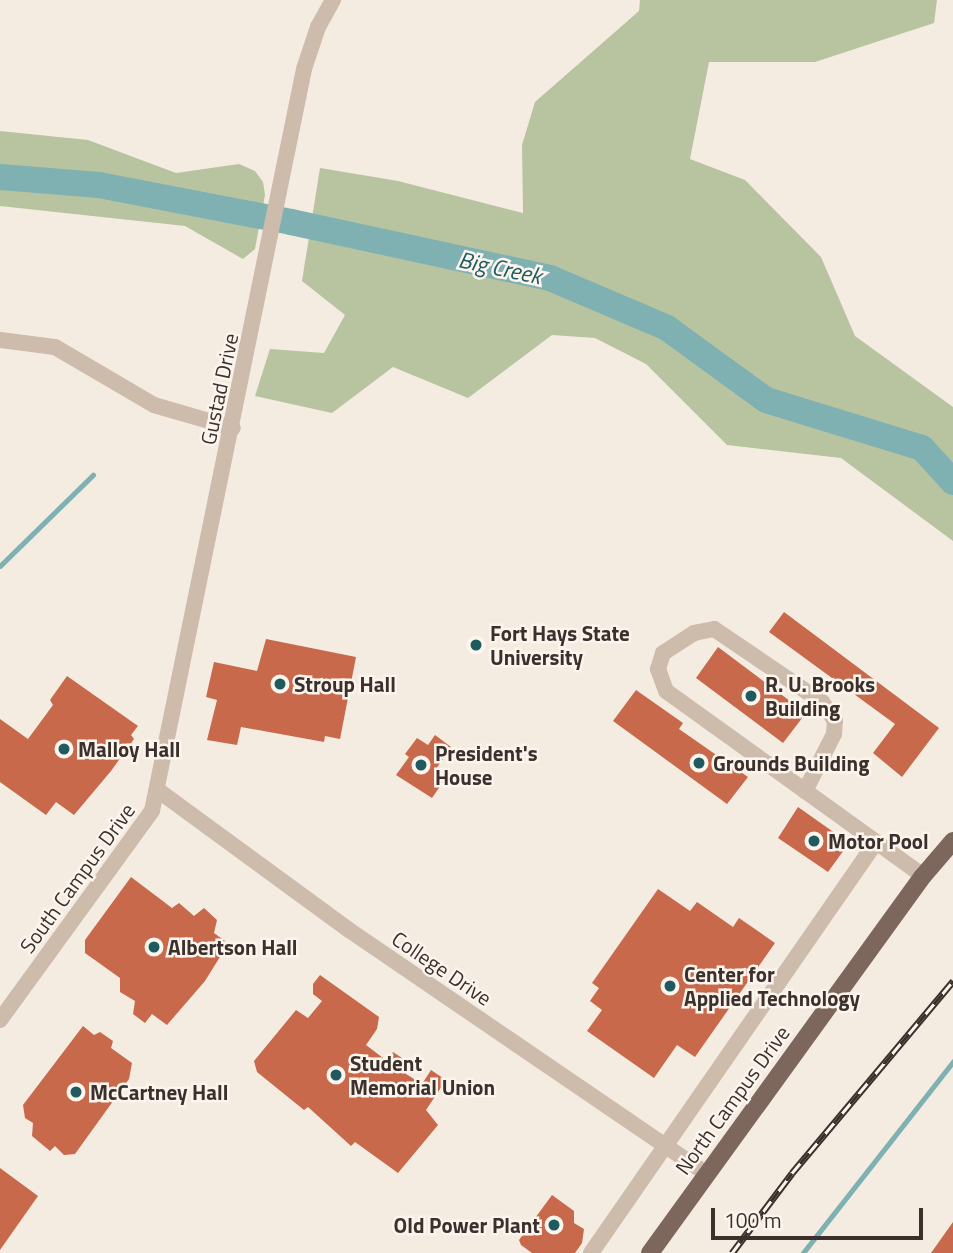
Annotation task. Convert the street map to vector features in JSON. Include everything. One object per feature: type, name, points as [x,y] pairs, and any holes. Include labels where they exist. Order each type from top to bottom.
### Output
[{"type":"main road","name":"North Campus Drive","points":[[650,1253],[923,876],[953,841]]},
{"type":"street","name":"Gustad Drive","points":[[159,791],[268,259],[304,69],[318,27],[333,0]]},
{"type":"street","points":[[0,340],[55,346],[154,405],[233,428]]},
{"type":"street","points":[[805,791],[834,734],[835,721],[822,702],[714,629],[694,633],[663,653],[658,669],[666,691],[923,876]]},
{"type":"street","name":"South Campus Drive","points":[[0,1020],[144,826],[159,791]]},
{"type":"street","name":"College Drive","points":[[159,791],[349,929],[706,1174]]},
{"type":"street","name":"North Campus Drive","points":[[591,1253],[876,842]]},
{"type":"green space","points":[[640,0],[937,0],[934,23],[815,62],[709,62],[690,159],[745,180],[821,257],[855,336],[953,407],[953,541],[841,458],[727,445],[646,364],[595,338],[552,335],[468,398],[393,367],[332,413],[255,396],[270,349],[324,353],[345,315],[302,281],[320,168],[398,181],[523,213],[522,145],[535,102],[639,11]]},
{"type":"green space","points":[[0,131],[88,140],[176,173],[239,164],[255,171],[263,182],[265,195],[255,249],[243,259],[185,226],[0,206]]},
{"type":"building","points":[[784,612],[939,728],[902,777],[873,753],[895,724],[769,632]]},
{"type":"building","name":"Stroup Hall","points":[[266,639],[356,657],[340,739],[325,736],[324,742],[241,727],[237,745],[207,740],[217,700],[206,697],[214,662],[257,671]]},
{"type":"building","name":"R. U. Brooks Building","points":[[718,647],[806,713],[783,743],[696,678]]},
{"type":"building","name":"Malloy Hall","points":[[67,676],[138,726],[131,735],[134,739],[111,771],[74,815],[56,802],[46,815],[0,782],[0,719],[28,739],[53,705],[50,700]]},
{"type":"building","name":"Grounds Building","points":[[636,690],[683,723],[679,729],[748,777],[727,804],[613,721]]},
{"type":"building","name":"President's House","points":[[435,735],[451,747],[434,772],[445,779],[432,798],[396,775],[409,757],[405,754],[417,738],[428,745]]},
{"type":"building","name":"Motor Pool","points":[[798,807],[849,843],[828,872],[778,838]]},
{"type":"building","name":"Albertson Hall","points":[[131,877],[172,908],[179,903],[194,916],[204,908],[217,920],[214,933],[225,941],[223,952],[205,981],[167,1025],[152,1014],[145,1023],[133,1014],[135,1001],[120,992],[120,978],[85,953],[85,940]]},
{"type":"building","name":"Center for Applied Technology","points":[[658,889],[690,911],[697,902],[733,927],[739,918],[775,943],[695,1057],[677,1045],[654,1078],[587,1031],[602,1010],[590,1001],[599,988],[592,983]]},
{"type":"building","name":"Student Memorial Union","points":[[320,975],[379,1017],[377,1029],[366,1045],[387,1061],[393,1052],[408,1062],[406,1074],[422,1084],[431,1070],[446,1080],[426,1110],[438,1125],[398,1173],[355,1142],[351,1146],[308,1107],[304,1110],[257,1072],[254,1061],[296,1010],[308,1018],[322,1001],[313,994],[313,984]]},
{"type":"building","name":"McCartney Hall","points":[[83,1026],[94,1035],[100,1032],[113,1041],[111,1048],[132,1063],[129,1079],[75,1154],[64,1155],[55,1146],[50,1151],[32,1136],[33,1123],[25,1118],[23,1105]]},
{"type":"building","points":[[0,1168],[38,1196],[0,1250]]},
{"type":"building","name":"Old Power Plant","points":[[552,1195],[574,1211],[574,1223],[584,1229],[582,1243],[575,1253],[532,1253],[521,1245],[519,1240]]},
{"type":"building","points":[[953,1222],[953,1253],[931,1253]]},
{"type":"waterway","name":"Big Creek","points":[[0,177],[99,185],[291,222],[550,278],[667,328],[766,400],[922,448],[953,482]]},
{"type":"waterway","points":[[0,566],[93,475]]},
{"type":"waterway","points":[[803,1253],[953,1062]]},
{"type":"railway","points":[[732,1253],[792,1173],[953,981]]},
{"type":"place","name":"Fort Hays State University","points":[[476,645]]},
{"type":"place","name":"Stroup Hall","points":[[280,684]]},
{"type":"place","name":"R. U. Brooks Building","points":[[751,696]]},
{"type":"place","name":"Malloy Hall","points":[[64,749]]},
{"type":"place","name":"Grounds Building","points":[[699,763]]},
{"type":"place","name":"President's House","points":[[421,765]]},
{"type":"place","name":"Motor Pool","points":[[814,841]]},
{"type":"place","name":"Albertson Hall","points":[[154,947]]},
{"type":"place","name":"Center for Applied Technology","points":[[670,986]]},
{"type":"place","name":"Student Memorial Union","points":[[336,1075]]},
{"type":"place","name":"McCartney Hall","points":[[76,1092]]},
{"type":"place","name":"Old Power Plant","points":[[554,1225]]}]
